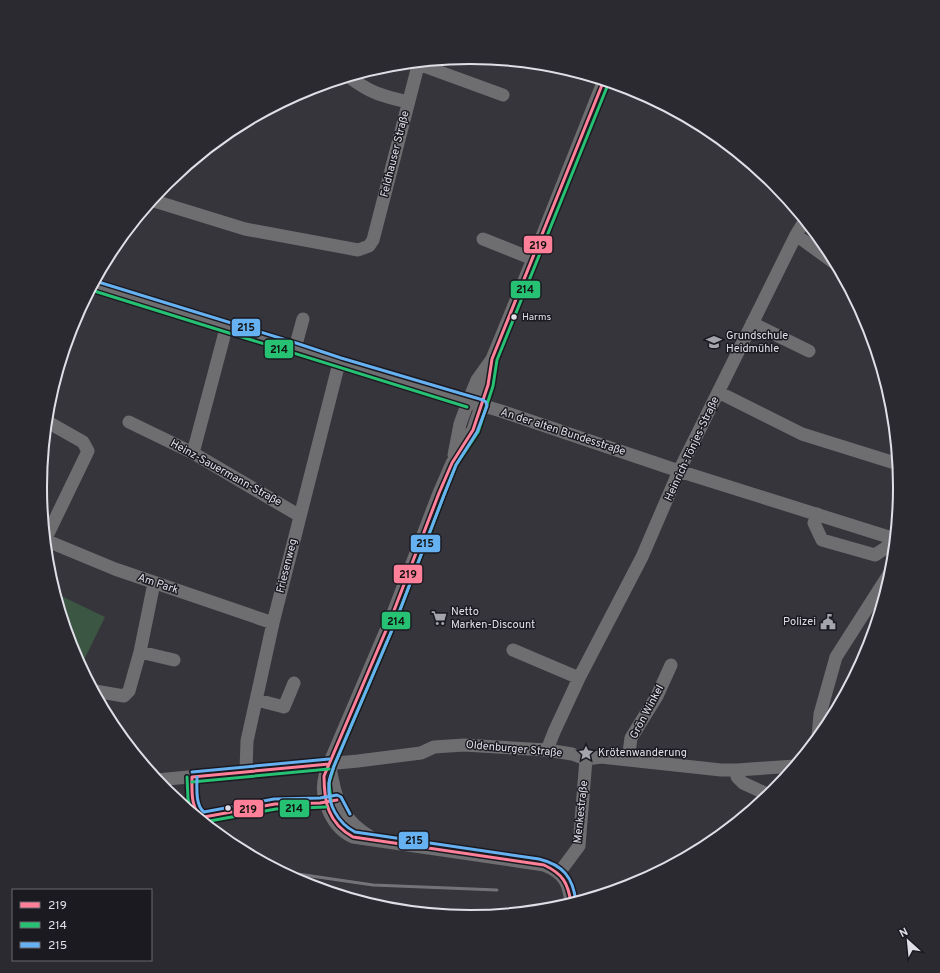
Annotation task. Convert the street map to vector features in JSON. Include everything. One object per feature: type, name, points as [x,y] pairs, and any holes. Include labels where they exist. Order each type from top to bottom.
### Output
[{"type":"street","points":[[426,66],[503,95]]},
{"type":"street","name":"Feldhauser Straße","points":[[157,202],[245,229],[358,250],[368,246],[373,240],[418,67]]},
{"type":"street","points":[[353,80],[360,86],[379,95],[408,102]]},
{"type":"street","points":[[452,463],[460,424],[468,402],[477,380],[492,359],[602,85]]},
{"type":"street","name":"Heinrich-Tönjes-Straße","points":[[547,750],[579,678],[642,556],[679,471],[802,225]]},
{"type":"street","points":[[796,235],[825,256]]},
{"type":"street","points":[[483,239],[533,259]]},
{"type":"street","name":"An der alten Bundesstraße","points":[[98,287],[340,363],[482,405],[679,471],[890,537]]},
{"type":"street","points":[[294,348],[303,319]]},
{"type":"street","points":[[752,323],[809,351]]},
{"type":"street","points":[[193,453],[226,326]]},
{"type":"street","points":[[492,359],[488,385],[473,430],[452,463],[439,493],[390,620],[324,776],[324,788],[332,801],[343,811],[349,820],[376,840],[538,864],[559,873],[566,881],[570,889],[571,897]]},
{"type":"street","name":"Friesenweg","points":[[246,772],[247,741],[273,623],[340,363]]},
{"type":"street","points":[[718,392],[802,434],[892,462]]},
{"type":"street","name":"Heinz-Sauermann-Straße","points":[[129,422],[193,453],[300,516]]},
{"type":"street","name":"Am Park","points":[[50,530],[88,451],[83,442],[52,424]]},
{"type":"street","points":[[817,514],[814,523],[822,540],[875,555],[889,545]]},
{"type":"street","name":"Am Park","points":[[51,543],[115,569],[273,623]]},
{"type":"street","points":[[101,692],[124,696],[128,691],[140,652],[154,583]]},
{"type":"street","points":[[819,726],[820,714],[836,657],[881,587]]},
{"type":"street","points":[[513,650],[579,678]]},
{"type":"street","points":[[140,652],[174,660]]},
{"type":"street","name":"Grön Winkel","points":[[628,760],[631,738],[657,696],[671,665]]},
{"type":"street","points":[[257,700],[284,707],[294,683]]},
{"type":"street","name":"Oldenburger Straße","points":[[165,779],[358,761],[420,753],[434,747],[464,745],[547,750],[572,754],[586,759],[601,757],[721,770],[787,767]]},
{"type":"street","name":"Menkestraße","points":[[559,873],[579,846],[586,759]]},
{"type":"street","points":[[737,770],[737,777],[743,782],[763,792]]},
{"type":"street","points":[[192,777],[195,808]]},
{"type":"street","points":[[206,817],[275,804],[332,801]]},
{"type":"green space","points":[[61,596],[105,617],[84,659],[69,622]]},
{"type":"railway","points":[[303,875],[373,885],[497,890]]},
{"type":"transit line","name":"219","points":[[570,897],[564,880],[556,872],[544,865],[353,837],[338,825],[329,811],[325,795],[324,776],[390,621],[439,493],[452,463],[473,430],[488,385],[492,359],[602,85]]},
{"type":"transit line","name":"214","points":[[331,801],[329,783],[334,766],[395,623],[456,465],[478,432],[493,386],[497,360],[607,86]]},
{"type":"transit line","name":"215","points":[[100,283],[486,402],[487,406],[477,432],[456,465],[395,623],[334,766],[329,782],[330,799],[335,812],[343,824],[355,832],[539,859],[554,865],[565,873],[575,896]]},
{"type":"transit line","name":"214","points":[[95,291],[467,407]]},
{"type":"transit line","name":"215","points":[[192,772],[329,759]]},
{"type":"transit line","name":"219","points":[[192,777],[329,764]]},
{"type":"transit line","name":"214","points":[[192,782],[329,769]]},
{"type":"transit line","name":"214","points":[[187,777],[189,803]]},
{"type":"transit line","name":"219","points":[[192,777],[192,794],[195,809]]},
{"type":"transit line","name":"215","points":[[197,777],[198,800],[199,805],[204,812],[274,799],[320,798],[337,795],[341,797],[350,814]]},
{"type":"transit line","name":"219","points":[[205,817],[275,804],[320,803],[337,800]]},
{"type":"transit line","name":"214","points":[[211,821],[276,809],[326,807]]},
{"type":"place","name":"Harms","points":[[514,317]]},
{"type":"place","name":"Grundschule Heidmühle","points":[[714,342]]},
{"type":"place","name":"Netto Marken-Discount","points":[[439,618]]},
{"type":"place","name":"Polizei","points":[[828,622]]},
{"type":"place","name":"Krötenwanderung","points":[[586,753]]}]
